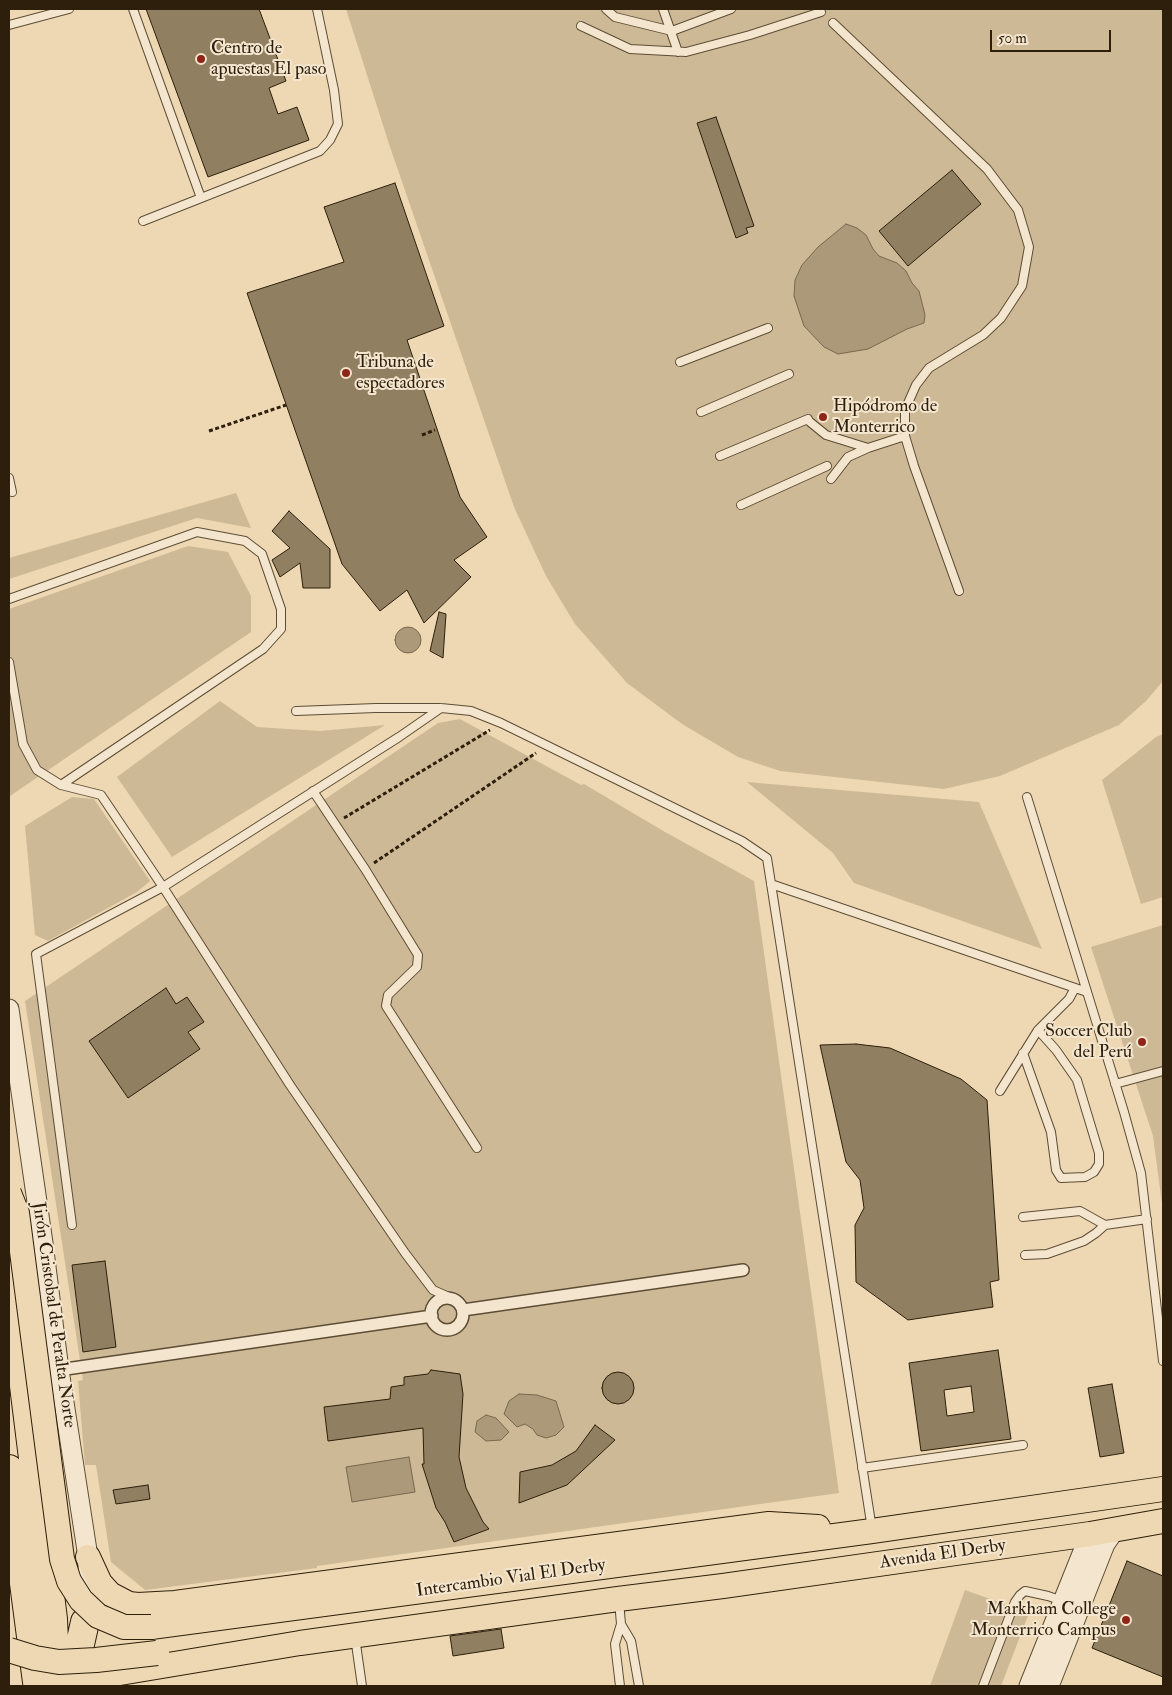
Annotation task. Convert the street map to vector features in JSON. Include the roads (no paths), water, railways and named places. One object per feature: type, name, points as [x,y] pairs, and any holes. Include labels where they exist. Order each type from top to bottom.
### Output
[{"type":"highway","points":[[9,1265],[53,1619],[56,1686]]},
{"type":"highway","points":[[9,1468],[38,1686]]},
{"type":"highway","points":[[85,1622],[78,1653],[86,1683]]},
{"type":"main road","name":"Intercambio Vial El Derby","points":[[9,1192],[17,1213],[62,1559],[69,1581],[81,1600],[98,1616],[124,1627],[150,1627],[872,1531]]},
{"type":"main road","name":"Avenida El Derby","points":[[872,1531],[1163,1489]]},
{"type":"main road","name":"Avenida El Derby","points":[[722,1586],[1090,1534],[1163,1521]]},
{"type":"main road","points":[[88,1557],[98,1578],[110,1594],[128,1604],[138,1605],[185,1602],[769,1524],[872,1531]]},
{"type":"main road","points":[[9,1650],[35,1658],[59,1662],[96,1660],[642,1582],[722,1586]]},
{"type":"main road","points":[[86,1683],[354,1635],[722,1586]]},
{"type":"street","name":"Jirón Cristobal de Peralta Norte","points":[[9,1009],[43,1243],[59,1370],[88,1557],[85,1622]]},
{"type":"street","points":[[463,1310],[743,1270]]},
{"type":"street","points":[[449,1298],[458,1302],[463,1310],[460,1324],[452,1329],[441,1328],[433,1321],[431,1311],[436,1302],[449,1298]]},
{"type":"street","points":[[59,1370],[432,1316]]},
{"type":"street","points":[[1050,1686],[1105,1544],[1116,1528]]},
{"type":"street","points":[[1029,1686],[1090,1534]]},
{"type":"lane","points":[[9,25],[69,9]]},
{"type":"lane","points":[[134,9],[201,198]]},
{"type":"lane","points":[[143,221],[320,151],[330,140],[338,124],[334,90],[317,9]]},
{"type":"lane","points":[[606,9],[616,17],[672,31],[731,9]]},
{"type":"lane","points":[[662,9],[672,31],[678,52]]},
{"type":"lane","points":[[581,26],[630,49],[686,52],[750,35],[821,12]]},
{"type":"lane","points":[[833,23],[987,169],[1018,210],[1029,247],[1022,286],[1002,318],[983,335],[929,368],[916,385],[905,410],[905,436],[959,591]]},
{"type":"lane","points":[[680,362],[768,328]]},
{"type":"lane","points":[[701,412],[789,374]]},
{"type":"lane","points":[[720,456],[809,421],[826,435],[868,448]]},
{"type":"lane","points":[[831,479],[848,457],[868,448],[905,436]]},
{"type":"lane","points":[[741,505],[827,466]]},
{"type":"lane","points":[[9,478],[12,492]]},
{"type":"lane","points":[[9,599],[197,532],[245,541],[262,554],[281,608],[281,629],[263,649],[61,785]]},
{"type":"lane","points":[[9,662],[23,744],[37,770],[61,785],[101,794],[290,1085],[405,1253],[433,1290],[449,1298]]},
{"type":"lane","points":[[296,711],[376,708],[441,708],[471,711],[501,723],[742,841],[767,858],[872,1531]]},
{"type":"lane","points":[[72,1225],[36,954],[163,888],[441,708]]},
{"type":"lane","points":[[314,791],[418,955],[416,967],[388,995],[386,1006],[477,1148]]},
{"type":"lane","points":[[1028,797],[1141,1173],[1163,1361]]},
{"type":"lane","points":[[771,884],[1087,992]]},
{"type":"lane","points":[[1000,1092],[1038,1030],[1069,999],[1075,988]]},
{"type":"lane","points":[[1024,1053],[1051,1132],[1056,1170],[1061,1178],[1085,1177],[1094,1172],[1099,1164],[1099,1153],[1077,1080],[1056,1050],[1038,1030]]},
{"type":"lane","points":[[1115,1084],[1163,1071]]},
{"type":"lane","points":[[1023,1217],[1080,1211],[1105,1225]]},
{"type":"lane","points":[[1025,1255],[1046,1254],[1084,1241],[1105,1225],[1147,1219]]},
{"type":"lane","points":[[862,1468],[1023,1445]]},
{"type":"lane","points":[[983,1686],[1015,1602],[1020,1595],[1025,1591],[1063,1601]]},
{"type":"lane","points":[[618,1599],[621,1624],[631,1642],[639,1686]]},
{"type":"lane","points":[[620,1686],[615,1644],[621,1624]]},
{"type":"lane","points":[[354,1635],[362,1686]]},
{"type":"place","name":"Centro de apuestas El paso","points":[[201,59]]},
{"type":"place","name":"Tribuna de espectadores","points":[[346,373]]},
{"type":"place","name":"Hipódromo de Monterrico","points":[[823,417]]},
{"type":"place","name":"Soccer Club del Perú","points":[[1142,1042]]},
{"type":"place","name":"Markham College Monterrico Campus","points":[[1126,1620]]}]
